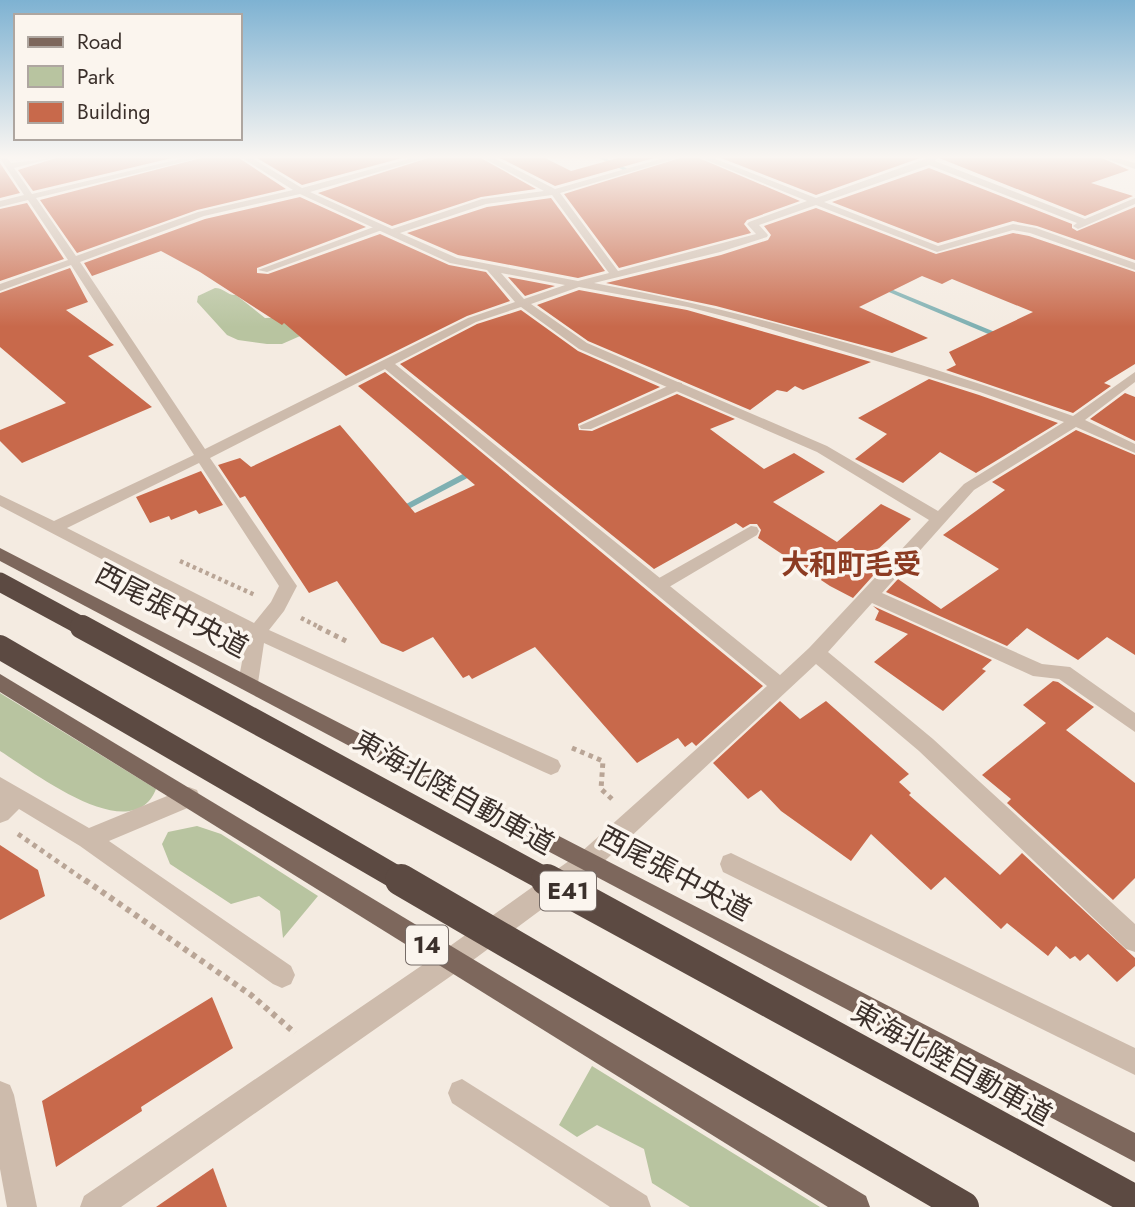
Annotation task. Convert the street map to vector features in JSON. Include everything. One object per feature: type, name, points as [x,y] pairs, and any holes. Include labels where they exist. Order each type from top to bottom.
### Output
[{"type":"highway","name":"東海北陸自動車道","points":[[0,582],[1135,1201]]},
{"type":"highway","points":[[0,647],[962,1207]]},
{"type":"main road","name":"西尾張中央道","points":[[0,554],[1135,1148]]},
{"type":"main road","name":"14","points":[[0,682],[855,1207]]},
{"type":"street","points":[[42,214],[288,586],[278,606],[257,632],[247,683]]},
{"type":"street","points":[[0,288],[200,214]]},
{"type":"street","points":[[349,214],[454,261],[688,304],[750,319],[973,385],[1075,421],[1135,449]]},
{"type":"street","points":[[262,270],[440,214]]},
{"type":"street","points":[[571,214],[616,275]]},
{"type":"street","points":[[55,527],[201,457],[472,320],[578,284],[763,235],[752,224],[781,214]]},
{"type":"street","points":[[850,214],[937,249],[1013,227],[1052,237],[1135,267]]},
{"type":"street","points":[[1065,214],[1086,223]]},
{"type":"street","points":[[1052,237],[1105,214]]},
{"type":"street","points":[[491,268],[521,302],[583,346],[822,449],[939,519]]},
{"type":"street","points":[[387,364],[780,686]]},
{"type":"street","points":[[95,1207],[452,960],[588,861],[816,653],[969,487],[1075,421],[1135,376]]},
{"type":"street","points":[[586,426],[677,386]]},
{"type":"street","points":[[0,500],[257,632],[551,766]]},
{"type":"street","points":[[658,586],[751,531]]},
{"type":"street","points":[[870,595],[1040,671],[1063,672],[1135,724]]},
{"type":"street","points":[[816,653],[926,745],[1135,940]]},
{"type":"street","points":[[88,839],[189,797]]},
{"type":"street","points":[[7,806],[88,839],[282,975]]},
{"type":"street","points":[[732,864],[1135,1062]]},
{"type":"street","points":[[462,1093],[636,1207]]},
{"type":"street","points":[[0,1095],[22,1207]]},
{"type":"path","points":[[7,806],[251,995],[317,1051]]},
{"type":"green space","points":[[215,288],[236,295],[265,318],[348,315],[282,344],[238,340],[227,335],[197,302],[198,296]]},
{"type":"green space","points":[[0,693],[156,789],[144,806],[126,811],[104,809],[57,787],[0,751]]},
{"type":"green space","points":[[197,826],[221,834],[318,896],[283,938],[280,911],[259,896],[231,904],[170,864],[162,844],[168,832]]},
{"type":"green space","points":[[592,1066],[820,1207],[690,1207],[652,1183],[644,1149],[597,1125],[577,1137],[559,1125]]},
{"type":"building","points":[[0,214],[34,214],[64,259],[0,281]]},
{"type":"building","points":[[50,214],[185,214],[77,253]]},
{"type":"building","points":[[225,214],[338,214],[366,227],[257,268],[257,273],[268,274],[380,234],[449,265],[486,272],[510,301],[467,316],[346,376],[284,323],[282,325],[200,272],[161,251],[92,276],[84,263],[205,219]]},
{"type":"building","points":[[366,214],[428,214],[392,226]]},
{"type":"building","points":[[464,214],[563,214],[605,271],[578,278],[458,255],[407,233]]},
{"type":"building","points":[[579,214],[763,214],[747,220],[744,224],[751,233],[619,268]]},
{"type":"building","points":[[798,214],[833,214],[936,254],[1013,233],[1135,272],[1135,364],[1104,383],[1111,386],[1073,413],[946,370],[956,365],[949,352],[1033,312],[952,279],[942,284],[922,276],[859,307],[928,338],[892,353],[716,306],[606,283],[721,255],[768,240],[771,235],[764,226]]},
{"type":"building","points":[[864,214],[1047,214],[1072,224],[1072,228],[1077,231],[1117,214],[1135,214],[1135,260],[1037,226],[1013,221],[938,243]]},
{"type":"building","points":[[70,268],[88,302],[66,310],[114,345],[88,356],[152,407],[22,463],[0,441],[0,430],[66,403],[0,347],[0,293]]},
{"type":"building","points":[[508,277],[555,286],[525,296]]},
{"type":"building","points":[[579,290],[687,310],[871,362],[803,390],[795,386],[787,392],[777,390],[750,410],[588,341],[537,305]]},
{"type":"building","points":[[521,310],[578,351],[660,387],[578,424],[579,430],[592,431],[677,394],[735,419],[710,429],[764,469],[794,453],[825,472],[773,502],[837,542],[881,504],[911,519],[865,561],[880,568],[853,598],[830,586],[758,538],[761,530],[757,524],[743,528],[736,523],[654,569],[400,364],[477,324]]},
{"type":"building","points":[[385,372],[763,686],[696,746],[692,742],[685,747],[678,738],[637,763],[535,647],[472,679],[469,675],[463,678],[433,637],[403,652],[381,643],[337,581],[309,593],[245,496],[240,498],[218,465],[240,458],[251,467],[340,425],[415,513],[475,485],[358,386]]},
{"type":"building","points":[[929,379],[1058,423],[976,473],[940,452],[903,483],[855,459],[887,434],[858,418]]},
{"type":"building","points":[[1125,393],[1135,397],[1135,441],[1090,419]]},
{"type":"building","points":[[1076,430],[1135,455],[1135,655],[1107,637],[1078,660],[1027,628],[1007,646],[886,592],[898,579],[941,609],[999,569],[943,535],[1005,490],[992,482]]},
{"type":"building","points":[[201,471],[223,505],[199,514],[196,510],[171,520],[169,516],[150,523],[136,497]]},
{"type":"building","points":[[873,606],[992,660],[982,669],[986,671],[943,711],[874,662],[908,634],[875,620],[879,611]]},
{"type":"building","points":[[1053,681],[1094,707],[1066,730],[1135,783],[1135,878],[1113,900],[1007,803],[1011,799],[982,775],[1046,723],[1023,705]]},
{"type":"building","points":[[780,701],[800,719],[826,701],[909,774],[899,782],[911,793],[909,795],[1000,875],[1022,853],[1135,958],[1135,966],[1117,982],[1088,954],[1080,961],[1075,956],[1070,959],[1056,946],[1048,956],[1007,923],[1001,929],[945,877],[931,890],[871,834],[851,861],[781,811],[761,790],[748,799],[713,763]]},
{"type":"building","points":[[0,845],[38,870],[45,896],[0,920]]},
{"type":"building","points":[[212,997],[233,1048],[141,1107],[142,1111],[56,1167],[42,1101]]},
{"type":"building","points":[[213,1168],[227,1207],[156,1207]]},
{"type":"waterway","points":[[879,286],[1003,337]]},
{"type":"waterway","points":[[396,512],[474,471]]},
{"type":"district","name":"大和町毛受","points":[[851,564]]}]
